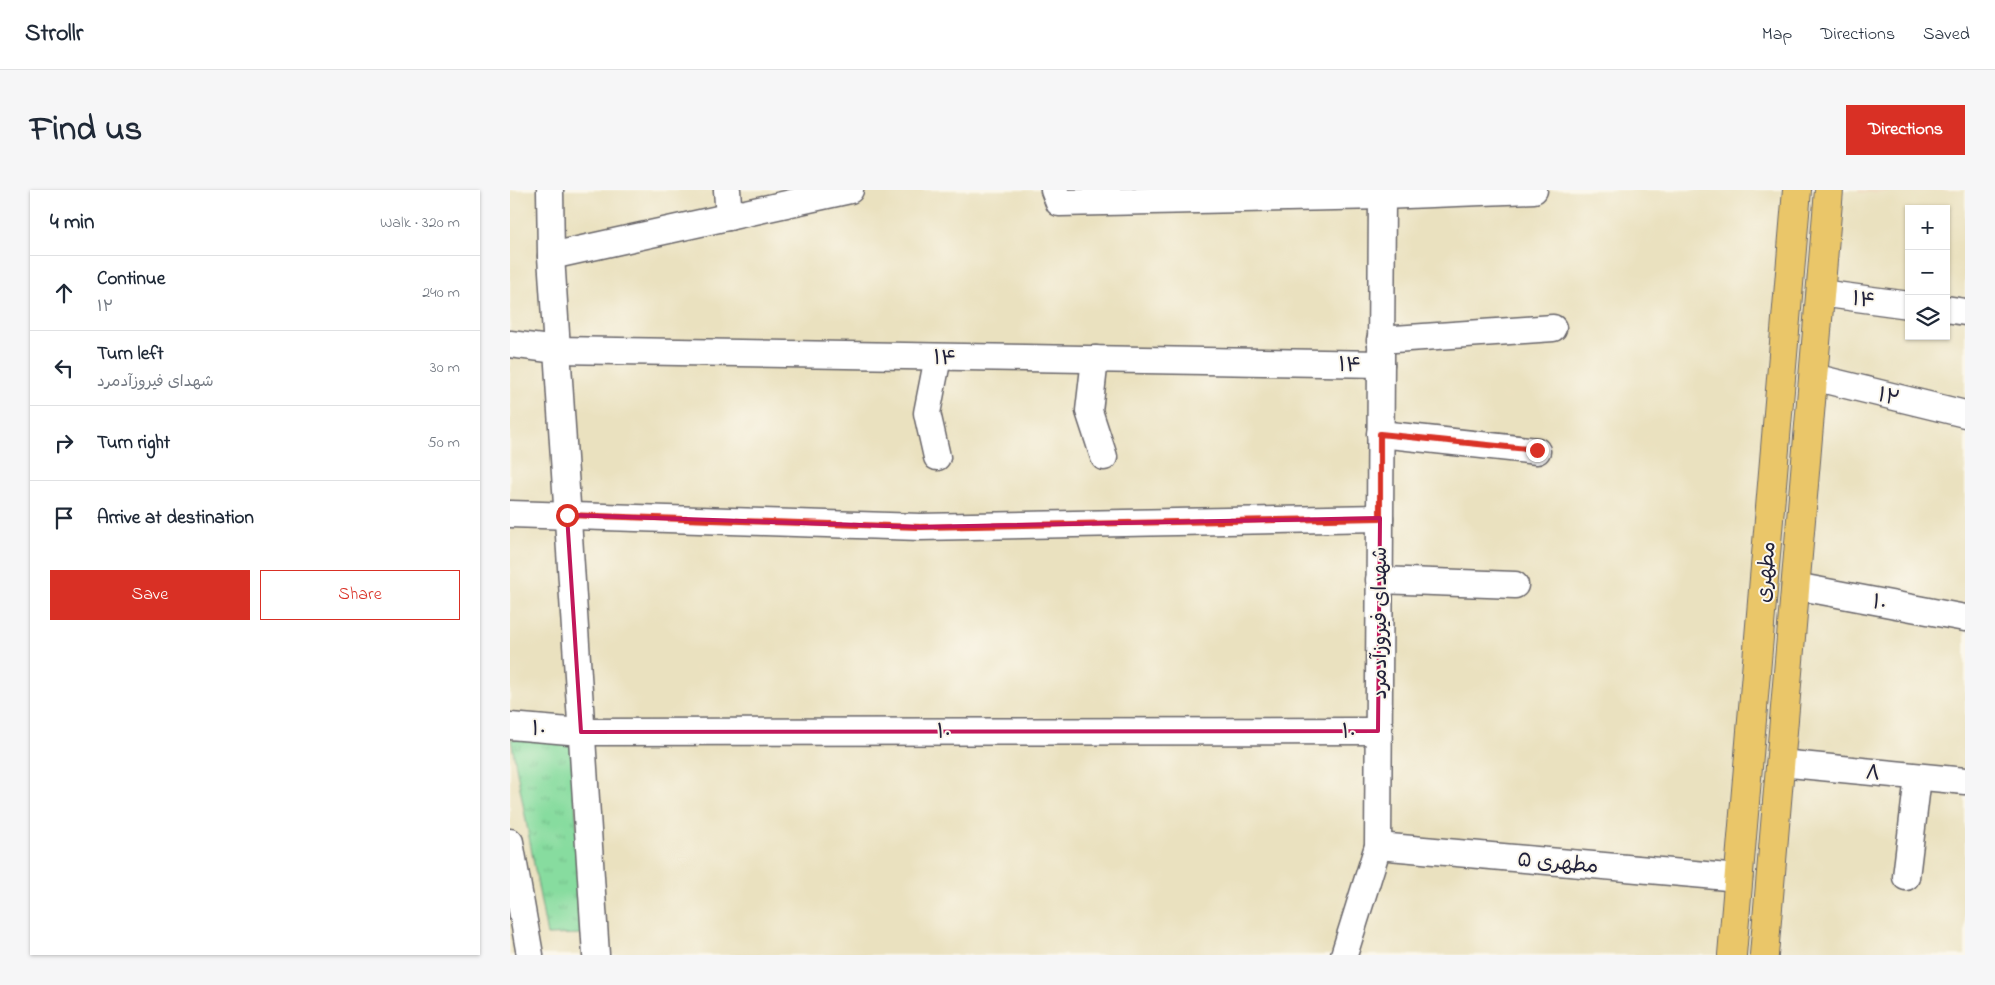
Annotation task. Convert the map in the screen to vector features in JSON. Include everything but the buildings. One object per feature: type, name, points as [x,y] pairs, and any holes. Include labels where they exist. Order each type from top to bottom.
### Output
[{"type":"main road","name":"مطهری","points":[[1732,955],[1797,190]]},
{"type":"main road","name":"مطهری","points":[[1764,955],[1829,190]]},
{"type":"street","points":[[550,190],[551,256],[596,955]]},
{"type":"street","points":[[727,190],[729,216]]},
{"type":"street","points":[[551,256],[850,190]]},
{"type":"street","points":[[1054,190],[1059,203],[1369,193],[1534,190]]},
{"type":"street","name":"شهدای فیروزآدمرد","points":[[1344,955],[1378,846],[1381,352],[1369,193]]},
{"type":"street","name":"۱۴","points":[[1820,293],[1905,304]]},
{"type":"street","points":[[1950,310],[1965,312]]},
{"type":"street","name":"۱۴","points":[[510,344],[557,350],[1095,359],[1381,352],[1553,328]]},
{"type":"street","points":[[936,457],[927,413],[938,357]]},
{"type":"street","points":[[1095,359],[1090,411],[1104,457]]},
{"type":"street","name":"۱۲","points":[[1813,377],[1965,414]]},
{"type":"street","points":[[1380,434],[1537,450]]},
{"type":"street","points":[[510,514],[920,527],[1380,518]]},
{"type":"street","points":[[1379,580],[1515,585]]},
{"type":"street","name":"۱۰","points":[[1795,586],[1965,618]]},
{"type":"street","name":"۱۰","points":[[510,726],[581,732],[1378,731]]},
{"type":"street","name":"۸","points":[[1780,762],[1965,781]]},
{"type":"street","points":[[1906,877],[1918,776]]},
{"type":"street","points":[[510,842],[530,955]]},
{"type":"street","name":"مطهری ۵","points":[[1378,846],[1739,878]]},
{"type":"highlighted area","points":[[567,515],[920,527],[1380,518],[1378,731],[581,732]]},
{"type":"shaded area","points":[[1859,190],[1965,190],[1858,193]]},
{"type":"green space","points":[[511,739],[571,742],[584,934],[547,935]]},
{"type":"route","points":[[567,515],[920,527],[1380,518],[1380,434],[1537,450]]}]
